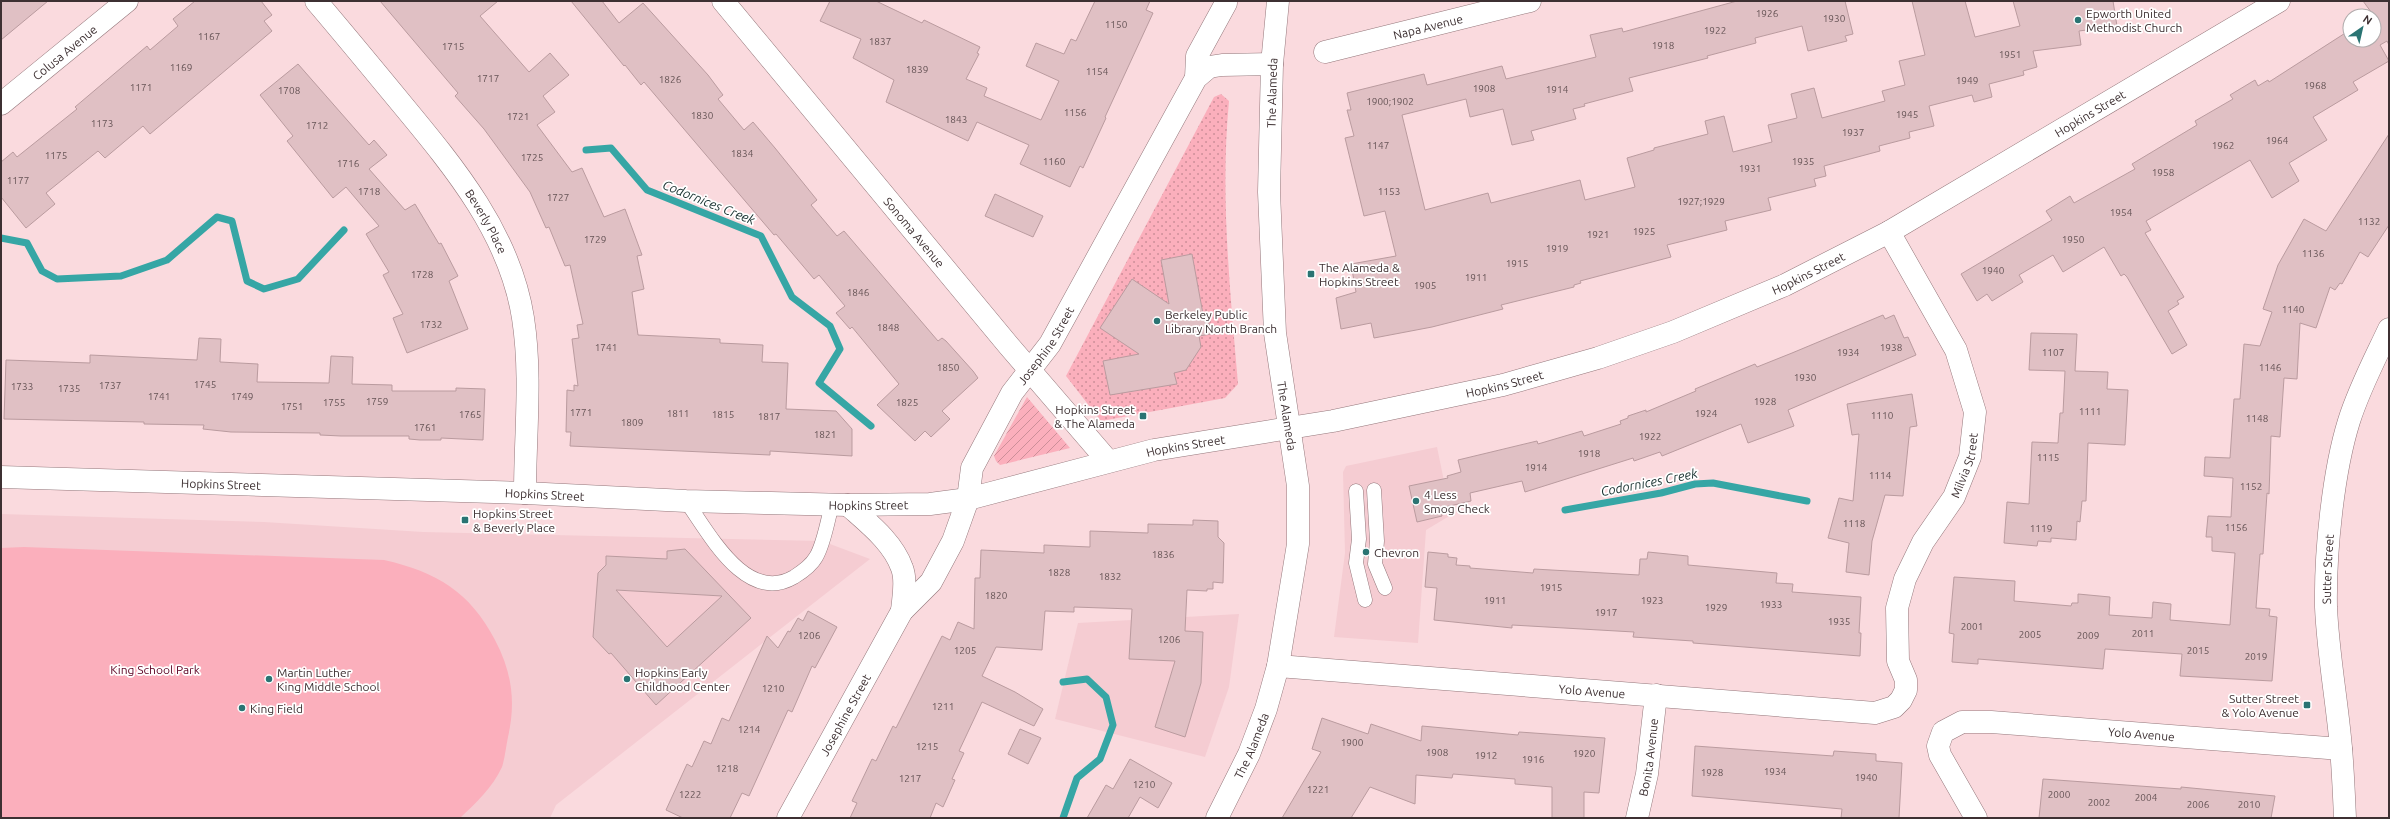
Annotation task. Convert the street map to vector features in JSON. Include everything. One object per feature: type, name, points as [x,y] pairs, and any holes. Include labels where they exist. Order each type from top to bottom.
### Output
[{"type":"street","name":"Colusa Avenue","points":[[1,104],[127,1]]},
{"type":"street","name":"Beverly Place","points":[[316,1],[443,153],[494,232],[513,274],[523,317],[528,359],[525,493]]},
{"type":"street","name":"The Alameda","points":[[1217,818],[1249,754],[1266,709],[1278,666],[1298,544],[1298,486],[1275,333],[1269,192],[1272,64],[1278,1]]},
{"type":"street","name":"Napa Avenue","points":[[1325,52],[1530,1]]},
{"type":"street","name":"Hopkins Street","points":[[1,477],[525,493],[686,501],[930,504],[968,499],[1154,450],[1333,421],[1503,385],[1598,358],[1673,332],[1785,285],[1889,232],[2279,1]]},
{"type":"street","name":"Josephine Street","points":[[1196,78],[1197,56],[1226,3]]},
{"type":"street","name":"Sonoma Avenue","points":[[734,5],[1030,370],[1108,461]]},
{"type":"street","name":"Josephine Street","points":[[788,818],[902,611],[931,582],[953,541],[968,499],[972,468],[1012,393],[1050,344],[1196,78],[1209,67],[1222,65],[1272,64]]},
{"type":"street","name":"Milvia Street","points":[[1889,232],[1956,350],[1975,412],[1970,457],[1954,497],[1922,542],[1905,579],[1897,608],[1896,639],[1898,661],[1906,680],[1906,690],[1901,700]]},
{"type":"street","name":"Sutter Street","points":[[2345,818],[2341,749],[2333,687],[2326,606],[2329,541],[2340,461],[2349,421],[2362,385],[2389,329]]},
{"type":"street","name":"Josephine Street","points":[[840,504],[889,546],[902,569],[904,591],[902,611]]},
{"type":"street","name":"Yolo Avenue","points":[[1278,666],[1875,713],[1894,707],[1901,700]]},
{"type":"street","name":"Bonita Avenue","points":[[1637,818],[1647,774],[1656,695]]},
{"type":"street","name":"Yolo Avenue","points":[[1976,818],[1940,756],[1938,746],[1943,732],[1962,722],[1991,722],[2341,749]]},
{"type":"lane","points":[[1374,490],[1378,541],[1375,564],[1385,588]]},
{"type":"lane","points":[[1356,491],[1359,538],[1356,563],[1365,600]]},
{"type":"lane","points":[[686,501],[734,567],[761,583],[783,584],[805,571],[817,557],[840,504]]},
{"type":"shaded area","points":[[1437,447],[1451,515],[1426,530],[1418,643],[1334,637],[1345,553],[1343,472],[1346,466]]},
{"type":"shaded area","name":"King School Park","points":[[1,514],[264,522],[423,532],[822,541],[870,559],[556,805],[550,818],[1,818]]},
{"type":"shaded area","points":[[1239,614],[1229,687],[1205,757],[1055,719],[1078,623]]},
{"type":"green space","points":[[1221,94],[1229,101],[1225,172],[1227,242],[1238,384],[1225,398],[1101,421],[1066,376],[1214,97]]},
{"type":"green space","points":[[1027,397],[1070,448],[1000,465],[994,456]]},
{"type":"green space","name":"King Field","points":[[24,547],[384,560],[403,565],[436,578],[450,586],[475,609],[485,623],[501,652],[509,676],[512,699],[512,712],[502,767],[489,788],[460,818],[1,818],[1,548]]},
{"type":"building","points":[[1,1],[48,1],[1,40]]},
{"type":"building","points":[[195,1],[261,1],[272,15],[264,21],[272,31],[150,134],[143,126],[105,158],[98,151],[46,193],[55,204],[26,228],[1,197],[1,162],[13,152],[17,157],[77,109],[75,107],[147,46],[150,50],[178,26],[173,19]]},
{"type":"building","points":[[380,1],[498,1],[480,16],[529,72],[550,53],[569,75],[543,96],[555,112],[537,125],[572,172],[582,168],[604,217],[625,209],[642,255],[637,256],[644,289],[632,292],[638,335],[720,339],[720,343],[763,345],[762,362],[788,363],[786,409],[836,411],[852,429],[852,456],[770,451],[770,455],[570,446],[571,432],[566,432],[567,390],[574,391],[574,385],[578,386],[572,339],[579,338],[577,325],[583,324],[570,265],[565,266],[549,227],[546,228],[530,192],[484,129],[455,96],[458,93]]},
{"type":"building","points":[[571,1],[602,1],[619,23],[643,3],[708,75],[723,95],[718,99],[744,130],[753,122],[775,148],[817,200],[811,205],[837,236],[844,231],[938,341],[942,338],[946,341],[973,371],[978,378],[942,411],[950,419],[931,437],[925,431],[915,441],[877,405],[899,384],[852,327],[850,329],[836,313],[845,306],[819,275],[814,279],[776,234],[774,235],[644,82],[641,85],[625,65],[624,66]]},
{"type":"building","points":[[830,1],[876,1],[922,23],[924,20],[980,47],[977,53],[979,54],[966,79],[987,88],[984,96],[1041,120],[1059,81],[1026,66],[1036,43],[1064,54],[1071,39],[1076,41],[1095,1],[1150,1],[1146,10],[1153,13],[1083,168],[1080,166],[1070,187],[1020,164],[1029,145],[977,122],[968,141],[886,102],[894,80],[853,58],[861,39],[820,21]]},
{"type":"building","points":[[1737,1],[1845,1],[1853,34],[1845,36],[1847,41],[1808,51],[1802,26],[1755,38],[1756,43],[1707,56],[1708,58],[1629,78],[1633,91],[1584,104],[1585,106],[1573,109],[1576,119],[1531,131],[1534,140],[1512,145],[1503,109],[1470,117],[1466,99],[1402,115],[1425,210],[1488,193],[1491,203],[1580,180],[1585,200],[1635,187],[1627,158],[1654,150],[1654,148],[1708,134],[1705,121],[1724,116],[1733,152],[1772,142],[1768,125],[1797,118],[1791,94],[1814,88],[1822,118],[1885,101],[1882,91],[1905,85],[1899,61],[1925,55],[1912,1],[1965,1],[1975,37],[2020,26],[2013,1],[2113,1],[2117,26],[2079,31],[2081,45],[2033,51],[2037,67],[2023,71],[2024,75],[1989,84],[1992,97],[1974,102],[1972,95],[1929,106],[1934,126],[1909,132],[1910,138],[1879,146],[1880,151],[1824,166],[1826,176],[1814,179],[1816,186],[1768,198],[1771,210],[1725,221],[1727,230],[1667,245],[1671,257],[1580,281],[1581,283],[1574,285],[1574,287],[1501,305],[1503,309],[1432,327],[1374,338],[1371,323],[1341,329],[1336,298],[1356,292],[1351,264],[1396,256],[1385,211],[1364,216],[1345,138],[1354,136],[1347,110],[1351,110],[1347,93],[1424,74],[1427,85],[1502,66],[1506,79],[1596,57],[1590,35],[1622,28],[1623,32]]},
{"type":"building","points":[[2363,1],[2389,1],[2389,45],[2387,41],[2382,44],[2382,8],[2368,8]]},
{"type":"building","points":[[2342,35],[2342,48],[2382,48],[2389,61],[2353,82],[2358,90],[2313,117],[2327,140],[2289,163],[2299,181],[2272,198],[2250,160],[2146,221],[2151,230],[2145,233],[2184,297],[2177,301],[2179,304],[2168,311],[2187,345],[2172,354],[2127,277],[2124,274],[2121,276],[2104,247],[2063,272],[2053,255],[2019,275],[2023,282],[1992,301],[1987,294],[1977,301],[1961,274],[2052,220],[2046,211],[2070,196],[2074,203],[2135,169],[2132,164],[2197,125],[2195,121],[2233,99],[2230,95],[2255,80],[2258,86],[2268,80],[2269,82]]},
{"type":"building","points":[[298,64],[369,145],[374,140],[387,155],[369,169],[405,210],[415,204],[439,244],[441,243],[458,276],[449,281],[468,329],[407,353],[393,318],[403,314],[383,275],[389,272],[366,234],[379,226],[346,187],[333,198],[287,141],[293,136],[260,95]]},
{"type":"building","points":[[2389,134],[2389,225],[2368,257],[2360,252],[2342,284],[2340,283],[2335,290],[2330,287],[2316,328],[2300,323],[2297,379],[2284,378],[2280,437],[2271,436],[2269,494],[2267,493],[2263,554],[2260,554],[2256,608],[2270,609],[2269,616],[2277,617],[2272,681],[2180,676],[2182,654],[2105,649],[2103,669],[1978,659],[1978,664],[1952,662],[1954,634],[1949,633],[1954,577],[2015,581],[2014,601],[2071,606],[2072,603],[2078,603],[2078,594],[2110,597],[2109,615],[2152,618],[2153,602],[2171,604],[2170,620],[2230,625],[2235,553],[2212,551],[2212,537],[2206,537],[2208,516],[2231,517],[2233,478],[2204,476],[2205,457],[2230,458],[2234,399],[2240,399],[2244,344],[2260,346],[2272,312],[2263,309],[2278,265],[2304,219],[2326,231]]},
{"type":"building","points":[[995,194],[1043,216],[1033,237],[985,216]]},
{"type":"building","name":"Berkeley Public Library North Branch","points":[[1192,254],[1203,314],[1207,313],[1211,334],[1199,336],[1201,347],[1186,370],[1174,373],[1177,384],[1110,395],[1103,361],[1139,354],[1100,328],[1132,279],[1169,304],[1161,260]]},
{"type":"building","points":[[1883,315],[1885,319],[1894,315],[1904,338],[1908,337],[1916,355],[1788,410],[1794,426],[1748,443],[1741,424],[1662,456],[1660,452],[1634,461],[1633,458],[1525,492],[1522,481],[1470,493],[1471,501],[1441,508],[1442,516],[1417,522],[1409,486],[1448,478],[1447,476],[1461,472],[1458,460],[1537,441],[1538,444],[1582,431],[1584,436],[1621,424],[1620,421],[1628,418],[1628,416],[1646,410],[1646,412],[1696,391],[1695,389],[1755,364],[1757,367]]},
{"type":"building","points":[[2031,333],[2077,334],[2075,371],[2108,372],[2107,389],[2128,390],[2125,445],[2088,443],[2086,501],[2082,501],[2080,522],[2077,521],[2076,540],[2051,538],[2051,542],[2038,541],[2037,546],[2004,543],[2007,502],[2029,504],[2032,442],[2058,443],[2060,413],[2063,413],[2065,371],[2029,370]]},
{"type":"building","points":[[199,338],[221,339],[220,362],[258,364],[257,382],[329,383],[331,356],[353,357],[352,384],[392,385],[392,391],[456,391],[456,388],[485,389],[483,440],[441,438],[441,440],[420,440],[409,439],[409,436],[341,436],[320,435],[320,433],[231,432],[203,429],[204,425],[144,424],[144,422],[4,419],[6,360],[90,363],[90,355],[197,360]]},
{"type":"building","points":[[1912,394],[1917,426],[1910,427],[1903,496],[1885,495],[1872,541],[1869,575],[1846,572],[1849,543],[1828,538],[1839,498],[1853,501],[1859,434],[1852,435],[1847,404]]},
{"type":"building","points":[[1193,520],[1218,521],[1218,537],[1224,543],[1223,583],[1213,582],[1213,589],[1207,589],[1207,591],[1187,590],[1185,631],[1203,632],[1201,683],[1185,737],[1155,727],[1175,661],[1129,659],[1132,609],[1074,607],[1074,612],[1045,611],[1042,650],[996,647],[982,676],[1015,692],[1043,709],[1034,726],[982,702],[959,751],[964,753],[952,779],[955,780],[943,807],[936,803],[930,818],[850,818],[857,803],[852,801],[872,759],[876,761],[893,726],[896,728],[942,636],[950,640],[958,622],[974,629],[975,578],[980,578],[981,550],[1044,553],[1044,545],[1090,547],[1090,531],[1148,533],[1148,524],[1193,525]]},
{"type":"building","points":[[685,549],[751,618],[656,705],[611,653],[609,654],[593,637],[598,573],[606,565],[606,556],[667,559],[667,551]],"holes":[[[616,590],[722,596],[667,647]]]},
{"type":"building","points":[[1428,552],[1448,554],[1448,557],[1457,558],[1456,565],[1470,566],[1470,568],[1533,573],[1534,569],[1639,575],[1640,559],[1647,559],[1648,552],[1688,556],[1688,565],[1777,573],[1776,583],[1793,584],[1792,592],[1861,597],[1859,633],[1861,633],[1860,656],[1633,637],[1634,632],[1512,625],[1512,628],[1434,620],[1437,588],[1425,587]]},
{"type":"building","points":[[808,611],[837,627],[815,668],[812,666],[792,712],[788,710],[749,796],[742,793],[730,818],[683,818],[666,810],[687,764],[692,767],[704,741],[711,744],[722,718],[729,721],[767,636],[778,648],[798,618],[803,621]]},
{"type":"building","points":[[1322,718],[1368,734],[1371,724],[1421,741],[1422,726],[1518,735],[1519,732],[1605,738],[1599,793],[1584,792],[1584,818],[1552,818],[1552,787],[1515,784],[1515,779],[1453,774],[1452,778],[1416,775],[1415,804],[1370,787],[1351,818],[1282,818],[1321,752],[1312,749]]},
{"type":"building","points":[[1020,729],[1041,738],[1028,764],[1008,754]]},
{"type":"building","points":[[1695,746],[1833,756],[1834,751],[1876,754],[1876,761],[1902,763],[1899,818],[1841,818],[1842,809],[1692,796]]},
{"type":"building","points":[[1130,759],[1172,783],[1158,808],[1140,797],[1128,818],[1087,818],[1106,785],[1113,789]]},
{"type":"building","points":[[2043,779],[2181,789],[2181,787],[2275,796],[2271,818],[2039,818]]},
{"type":"waterway","name":"Codornices Creek","points":[[586,150],[611,148],[647,190],[761,236],[792,297],[830,326],[840,349],[819,383],[871,426]]},
{"type":"waterway","name":"Codornices Creek","points":[[1,238],[27,243],[42,271],[57,279],[121,276],[167,260],[217,217],[232,221],[247,281],[264,289],[298,279],[344,230]]},
{"type":"waterway","name":"Codornices Creek","points":[[1565,510],[1661,493],[1695,484],[1713,483],[1807,501]]},
{"type":"waterway","name":"Codornices Creek","points":[[1063,682],[1087,679],[1106,697],[1113,725],[1100,759],[1077,778],[1063,818]]},
{"type":"place","name":"Epworth United Methodist Church","points":[[2078,20]]},
{"type":"place","name":"The Alameda & Hopkins Street","points":[[1311,274]]},
{"type":"place","name":"Berkeley Public Library North Branch","points":[[1157,321]]},
{"type":"place","name":"Hopkins Street & The Alameda","points":[[1143,416]]},
{"type":"place","name":"4 Less Smog Check","points":[[1416,501]]},
{"type":"place","name":"Hopkins Street & Beverly Place","points":[[465,520]]},
{"type":"place","name":"Chevron","points":[[1366,552]]},
{"type":"place","name":"Martin Luther King Middle School","points":[[269,679]]},
{"type":"place","name":"Hopkins Early Childhood Center","points":[[627,679]]},
{"type":"place","name":"Sutter Street & Yolo Avenue","points":[[2307,705]]},
{"type":"place","name":"King Field","points":[[242,708]]}]
